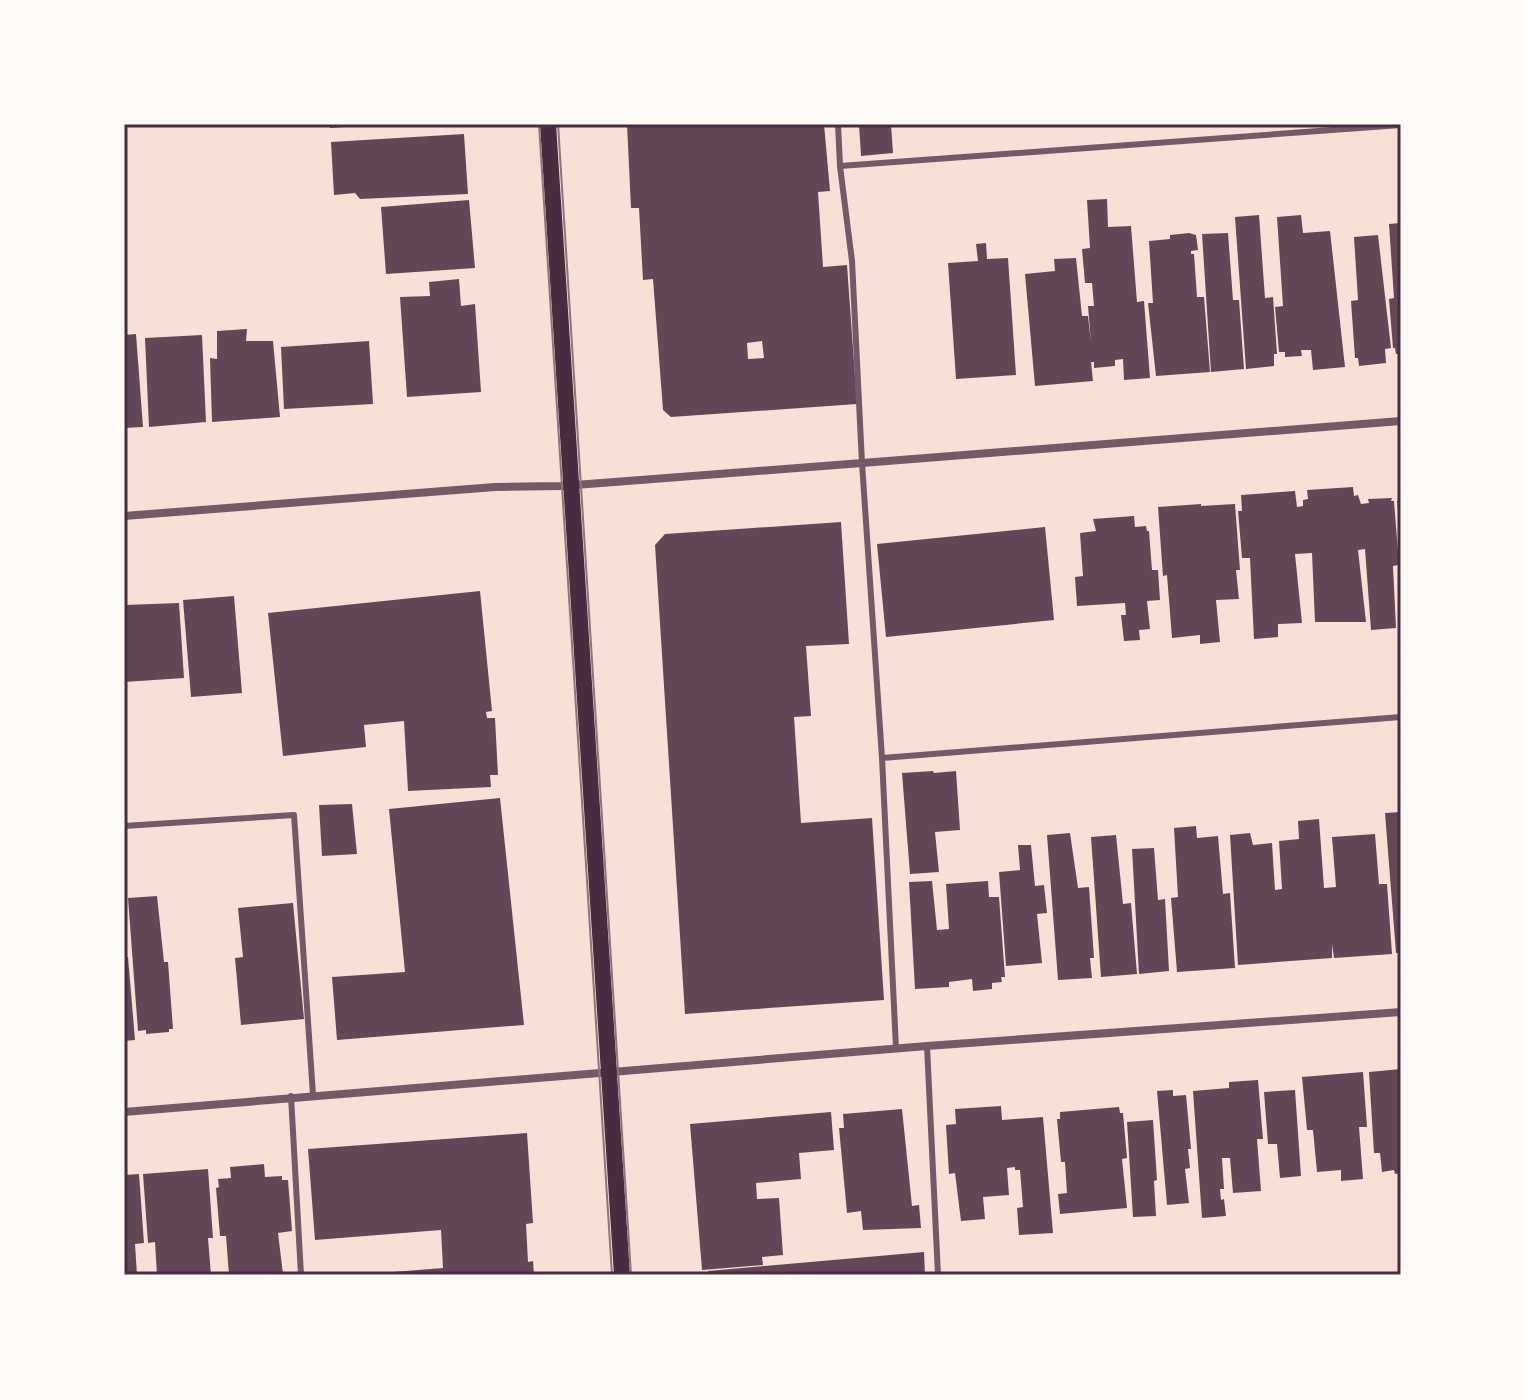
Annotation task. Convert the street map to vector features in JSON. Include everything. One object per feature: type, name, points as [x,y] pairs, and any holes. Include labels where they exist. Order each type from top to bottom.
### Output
[{"type":"main road","points":[[548,124],[622,1275]]},
{"type":"street","points":[[124,516],[1401,421]]},
{"type":"street","points":[[124,1112],[896,1048],[1401,1012]]},
{"type":"lane","points":[[838,124],[852,261],[896,1048]]},
{"type":"lane","points":[[840,166],[1401,125]]},
{"type":"lane","points":[[882,758],[1401,717]]},
{"type":"lane","points":[[124,826],[294,815],[313,1095]]},
{"type":"lane","points":[[927,1046],[938,1275]]},
{"type":"lane","points":[[291,1096],[301,1275]]},
{"type":"building","points":[[330,124],[360,124],[360,126],[330,128]]},
{"type":"building","points":[[627,124],[824,124],[830,191],[818,192],[823,267],[847,265],[857,404],[671,417],[663,410],[653,279],[643,280],[639,208],[631,208]],"holes":[[[762,341],[764,358],[748,359],[747,343]]]},
{"type":"building","points":[[859,124],[891,124],[893,153],[861,156]]},
{"type":"building","points":[[464,134],[468,194],[360,199],[355,193],[334,195],[331,142]]},
{"type":"building","points":[[1107,199],[1108,227],[1131,226],[1137,302],[1144,301],[1150,378],[1124,380],[1123,359],[1115,360],[1115,366],[1094,368],[1094,362],[1091,362],[1093,381],[1035,386],[1025,274],[1055,271],[1054,259],[1076,258],[1082,316],[1088,316],[1091,342],[1088,306],[1094,306],[1092,283],[1085,283],[1082,249],[1090,248],[1087,200]]},
{"type":"building","points":[[469,200],[475,268],[386,274],[381,207]]},
{"type":"building","points":[[1259,215],[1265,298],[1273,297],[1277,354],[1274,354],[1274,366],[1246,369],[1235,217]]},
{"type":"building","points":[[1301,215],[1303,233],[1330,231],[1345,367],[1313,370],[1311,350],[1301,350],[1302,356],[1285,357],[1285,352],[1279,352],[1275,307],[1283,306],[1277,217]]},
{"type":"building","points":[[1401,223],[1401,354],[1396,354],[1389,299],[1394,298],[1389,224]]},
{"type":"building","points":[[1189,233],[1196,235],[1198,250],[1191,251],[1191,254],[1194,254],[1197,297],[1204,297],[1210,372],[1156,376],[1148,303],[1153,303],[1149,241]]},
{"type":"building","points":[[1228,233],[1233,300],[1239,300],[1244,369],[1211,372],[1202,234]]},
{"type":"building","points":[[1378,235],[1391,348],[1385,349],[1386,363],[1359,366],[1358,358],[1355,358],[1351,301],[1358,300],[1354,237]]},
{"type":"building","points":[[986,243],[987,259],[1008,258],[1016,375],[956,379],[948,263],[978,261],[976,244]]},
{"type":"building","points":[[459,279],[461,306],[475,304],[481,392],[407,397],[400,297],[430,296],[429,282]]},
{"type":"building","points":[[247,329],[246,341],[273,341],[280,417],[212,422],[210,358],[217,359],[217,331]]},
{"type":"building","points":[[136,334],[143,427],[124,428],[124,335]]},
{"type":"building","points":[[202,335],[206,422],[149,427],[145,338]]},
{"type":"building","points":[[369,341],[373,404],[284,409],[281,347]]},
{"type":"building","points":[[1353,487],[1354,496],[1358,495],[1361,504],[1369,503],[1368,499],[1392,498],[1391,501],[1394,501],[1399,565],[1393,566],[1396,628],[1371,630],[1365,549],[1358,550],[1366,622],[1315,622],[1312,553],[1295,554],[1302,623],[1278,624],[1278,637],[1254,639],[1250,558],[1242,558],[1238,511],[1242,511],[1241,495],[1295,491],[1297,507],[1303,506],[1303,500],[1308,499],[1307,490]]},
{"type":"building","points":[[1401,500],[1401,527],[1399,527],[1397,501]]},
{"type":"building","points":[[1235,504],[1240,570],[1236,570],[1239,599],[1216,600],[1220,642],[1200,644],[1200,635],[1172,638],[1158,507]]},
{"type":"building","points":[[1134,516],[1135,527],[1146,526],[1149,531],[1152,570],[1158,570],[1160,600],[1147,601],[1150,629],[1139,630],[1140,640],[1124,641],[1121,615],[1126,615],[1125,603],[1077,606],[1075,577],[1083,576],[1080,533],[1096,531],[1093,519]]},
{"type":"building","points":[[841,522],[849,644],[806,646],[811,716],[794,717],[801,823],[872,818],[884,1000],[685,1014],[655,545],[665,534]]},
{"type":"building","points":[[1045,527],[1054,620],[886,637],[877,544]]},
{"type":"building","points":[[480,591],[492,711],[486,712],[487,718],[495,718],[498,775],[490,775],[491,787],[408,791],[404,721],[364,725],[366,747],[283,756],[268,613]]},
{"type":"building","points":[[234,596],[242,693],[191,697],[183,600]]},
{"type":"building","points":[[179,603],[184,678],[124,682],[124,605]]},
{"type":"building","points":[[956,771],[960,830],[935,832],[939,872],[910,874],[902,773]]},
{"type":"building","points":[[500,798],[524,1025],[337,1040],[332,977],[405,972],[389,809]]},
{"type":"building","points":[[352,804],[357,854],[322,856],[319,805]]},
{"type":"building","points":[[1401,812],[1401,953],[1396,953],[1385,813]]},
{"type":"building","points":[[1319,819],[1324,888],[1336,887],[1332,837],[1375,834],[1379,884],[1387,884],[1392,954],[1334,958],[1332,944],[1332,958],[1238,965],[1230,835],[1250,833],[1253,845],[1272,843],[1275,890],[1282,889],[1279,841],[1299,839],[1298,821]]},
{"type":"building","points":[[1196,826],[1197,838],[1218,836],[1223,894],[1230,893],[1235,968],[1177,972],[1171,898],[1178,897],[1174,828]]},
{"type":"building","points":[[1070,833],[1078,888],[1089,887],[1094,958],[1090,958],[1092,978],[1058,980],[1047,835]]},
{"type":"building","points":[[1116,835],[1123,904],[1131,903],[1137,974],[1101,977],[1091,837]]},
{"type":"building","points":[[1018,845],[1031,845],[1035,886],[1044,885],[1047,913],[1037,914],[1042,963],[1006,966],[999,872],[1020,870]]},
{"type":"building","points":[[1154,848],[1158,900],[1165,899],[1169,971],[1139,974],[1132,849]]},
{"type":"building","points":[[932,881],[937,930],[949,929],[946,884],[988,881],[989,897],[999,897],[1005,977],[1001,977],[1002,982],[992,983],[992,989],[973,991],[972,979],[949,982],[949,987],[915,989],[909,882]]},
{"type":"building","points":[[157,896],[164,962],[168,962],[173,1029],[146,1034],[146,1030],[138,1031],[128,898]]},
{"type":"building","points":[[293,903],[304,1019],[241,1025],[235,958],[243,957],[238,908]]},
{"type":"building","points":[[128,957],[135,1040],[124,1041],[124,958]]},
{"type":"building","points":[[1401,1069],[1401,1173],[1395,1174],[1394,1170],[1382,1172],[1380,1153],[1374,1153],[1369,1072]]},
{"type":"building","points":[[1363,1072],[1367,1127],[1359,1127],[1363,1179],[1341,1181],[1341,1170],[1317,1172],[1313,1130],[1307,1130],[1302,1077]]},
{"type":"building","points":[[1258,1080],[1263,1139],[1257,1139],[1261,1191],[1233,1193],[1230,1158],[1222,1158],[1224,1189],[1220,1189],[1226,1216],[1202,1218],[1193,1091],[1229,1088],[1229,1082]]},
{"type":"building","points":[[1173,1090],[1173,1096],[1186,1095],[1191,1149],[1188,1149],[1190,1168],[1185,1169],[1189,1203],[1167,1205],[1157,1091]]},
{"type":"building","points":[[1295,1090],[1301,1176],[1280,1178],[1277,1144],[1268,1144],[1264,1092]]},
{"type":"building","points":[[1001,1106],[1002,1120],[1043,1117],[1053,1233],[1019,1235],[1017,1208],[1023,1207],[1020,1170],[1015,1170],[1015,1167],[1007,1168],[1009,1195],[983,1197],[985,1219],[961,1221],[955,1173],[949,1174],[946,1125],[956,1124],[955,1109]]},
{"type":"building","points":[[1119,1107],[1120,1113],[1123,1113],[1127,1158],[1122,1159],[1127,1208],[1060,1214],[1058,1194],[1067,1193],[1057,1119],[1060,1119],[1060,1112]]},
{"type":"building","points":[[902,1109],[912,1206],[919,1205],[921,1228],[863,1230],[861,1211],[847,1213],[839,1128],[844,1128],[843,1114]]},
{"type":"building","points":[[831,1112],[834,1150],[799,1153],[801,1179],[756,1183],[757,1199],[779,1198],[783,1255],[762,1257],[763,1265],[702,1270],[690,1124]]},
{"type":"building","points":[[1153,1120],[1156,1216],[1133,1217],[1127,1122]]},
{"type":"building","points":[[527,1133],[533,1223],[526,1224],[528,1262],[533,1261],[534,1275],[380,1275],[443,1268],[441,1230],[315,1240],[308,1149]]},
{"type":"building","points":[[264,1164],[265,1177],[282,1176],[282,1180],[288,1180],[292,1231],[278,1233],[283,1274],[229,1275],[226,1236],[220,1236],[218,1179],[231,1178],[230,1167]]},
{"type":"building","points":[[208,1169],[213,1238],[208,1238],[211,1275],[157,1275],[155,1242],[148,1243],[143,1174]]},
{"type":"building","points":[[139,1174],[144,1243],[135,1244],[137,1275],[124,1275],[124,1175]]},
{"type":"building","points":[[924,1252],[925,1275],[708,1275],[708,1271]]},
{"type":"tram line","points":[[539,124],[612,1275]]},
{"type":"tram line","points":[[558,124],[631,1275]]}]
